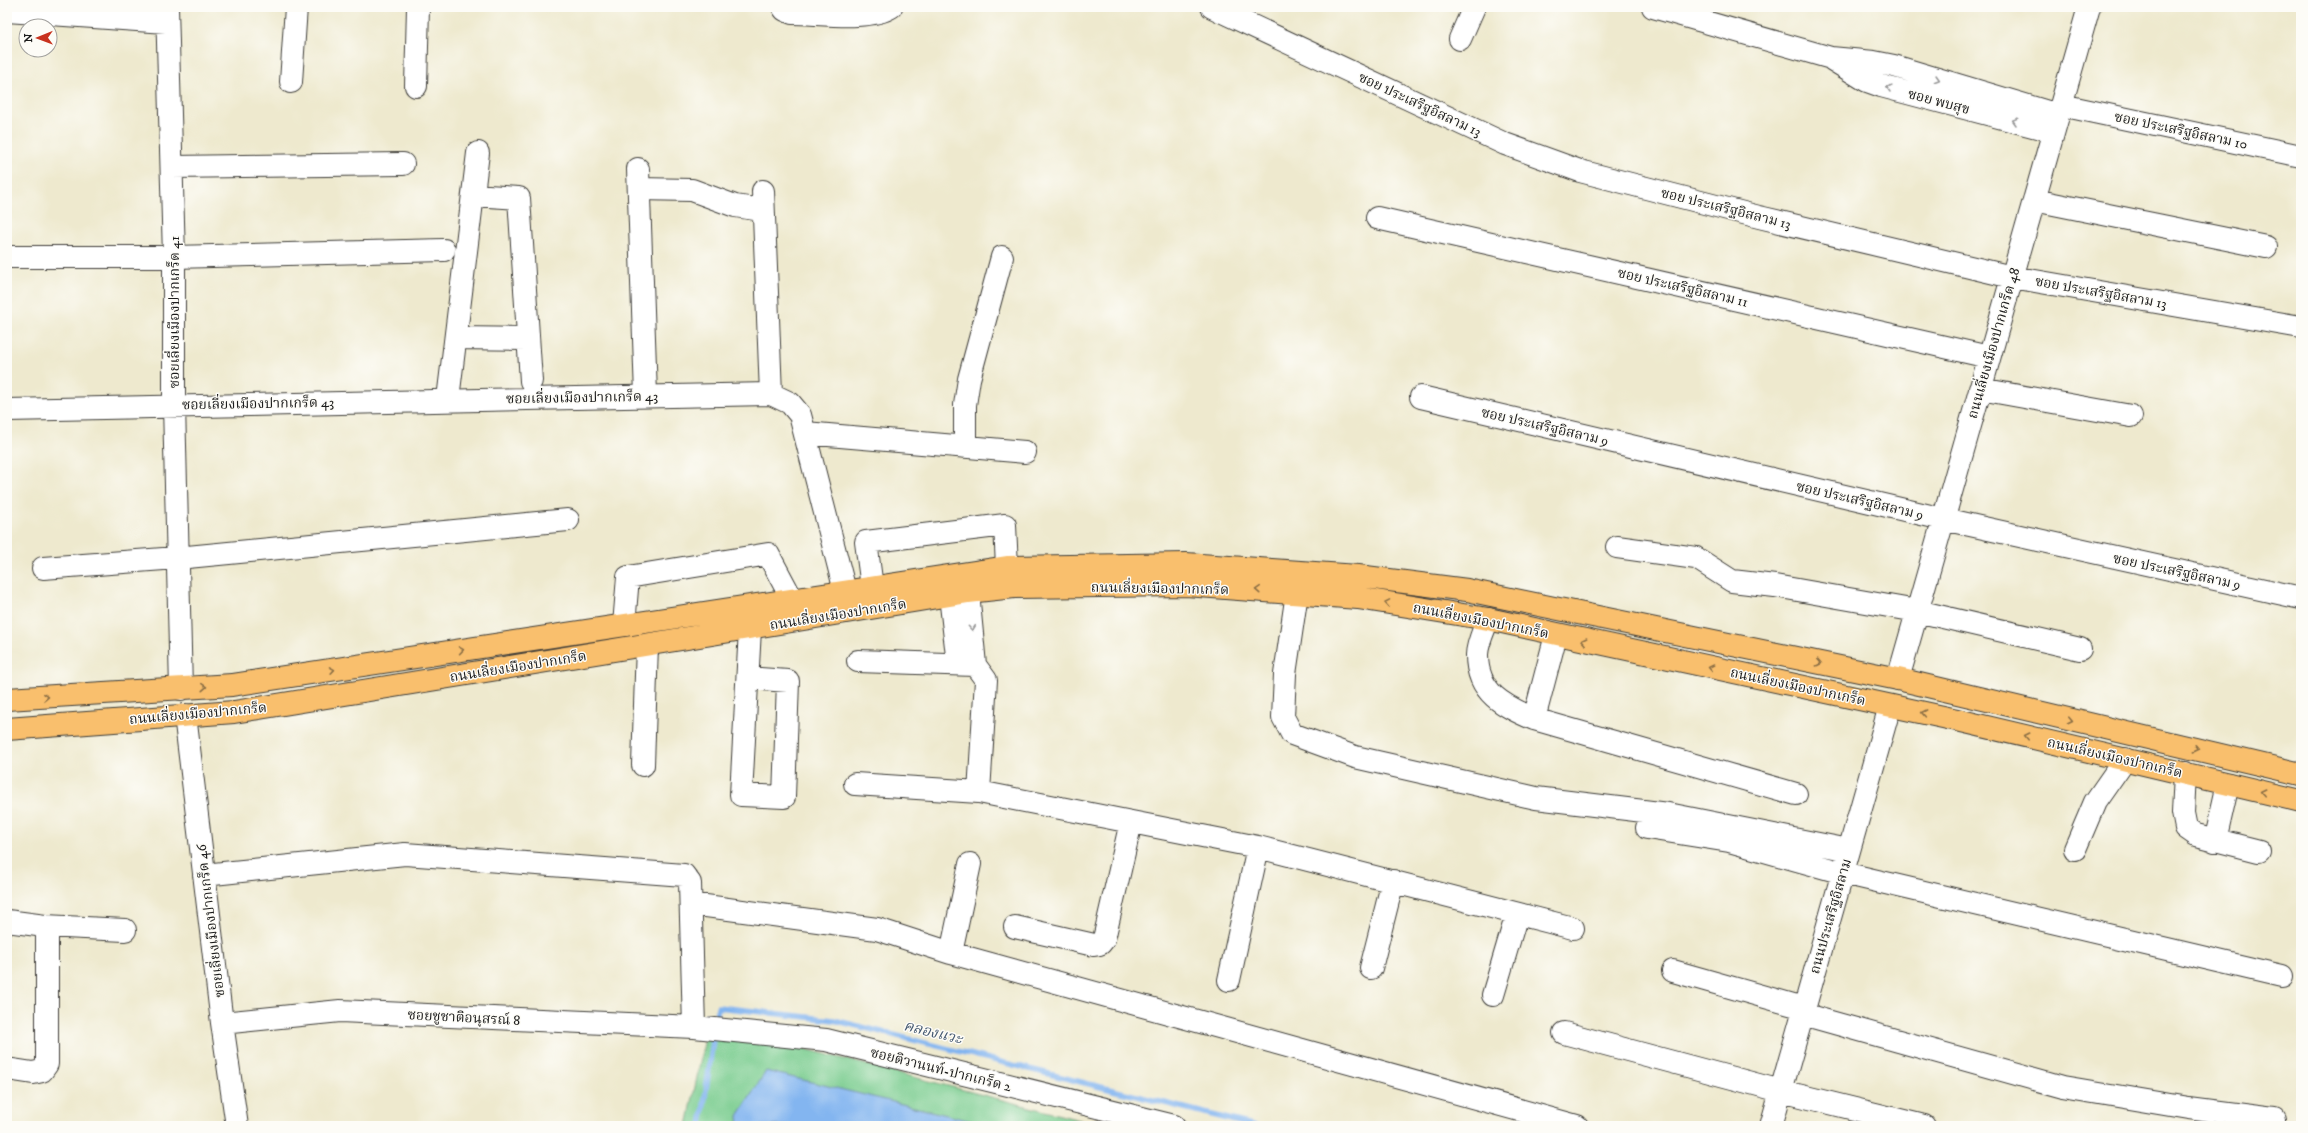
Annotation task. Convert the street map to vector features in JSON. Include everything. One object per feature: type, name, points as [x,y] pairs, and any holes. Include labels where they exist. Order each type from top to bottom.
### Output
[{"type":"main road","name":"ถนนเลี่ยงเมืองปากเกร็ด","points":[[7,699],[232,685],[1007,566],[1186,564],[1358,576],[1459,589],[1898,679],[2301,774]]},
{"type":"main road","name":"ถนนเลี่ยงเมืองปากเกร็ด","points":[[7,729],[234,712],[959,594],[1014,587],[1186,585],[1358,598],[1488,619],[1556,635],[1890,706],[2301,800]]},
{"type":"main road","points":[[1890,706],[1898,679]]},
{"type":"street","points":[[291,82],[296,7]]},
{"type":"street","points":[[416,86],[418,7]]},
{"type":"street","points":[[783,7],[785,10],[792,13],[863,14],[882,12],[891,7]]},
{"type":"street","name":"ซอย ประเสริฐอิสลาม 13","points":[[1212,7],[1505,144],[1580,171],[1759,217],[2012,277],[2268,320],[2301,327]]},
{"type":"street","points":[[1460,39],[1474,7]]},
{"type":"street","name":"ซอย พบสุข","points":[[1653,7],[1831,58],[1867,81],[1880,86],[2057,117]]},
{"type":"street","name":"ถนนเลี่ยงเมืองปากเกร็ด 48","points":[[1898,679],[2088,7]]},
{"type":"street","points":[[7,11],[166,14]]},
{"type":"street","name":"ซอยเลี่ยงเมืองปากเกร็ด 41","points":[[166,14],[172,167],[174,257],[174,405],[181,689]]},
{"type":"street","name":"ซอย ประเสริฐอิสลาม 10","points":[[2057,117],[2301,156]]},
{"type":"street","points":[[448,399],[478,153]]},
{"type":"street","points":[[172,167],[403,164]]},
{"type":"street","points":[[646,395],[639,179],[692,190],[735,206],[763,201],[771,394]]},
{"type":"street","points":[[473,195],[519,198],[527,339],[531,381]]},
{"type":"street","points":[[2034,200],[2266,248]]},
{"type":"street","name":"ซอย ประเสริฐอิสลาม 11","points":[[1377,218],[1989,357]]},
{"type":"street","points":[[7,257],[174,257],[444,250]]},
{"type":"street","points":[[965,446],[965,405],[969,379],[1002,257]]},
{"type":"street","points":[[456,338],[527,339]]},
{"type":"street","points":[[1980,389],[2131,416]]},
{"type":"street","name":"ซอยเลี่ยงเมืองปากเกร็ด 43","points":[[7,410],[448,399],[771,394],[795,407],[800,415],[845,591]]},
{"type":"street","name":"ซอย ประเสริฐอิสลาม 9","points":[[1421,397],[1943,519],[2301,598]]},
{"type":"street","points":[[805,433],[1025,452]]},
{"type":"street","points":[[42,568],[178,558],[568,520]]},
{"type":"street","points":[[872,587],[866,542],[1005,525],[1007,566]]},
{"type":"street","points":[[1617,547],[1696,558],[1732,581],[1775,586],[1917,611],[2080,649]]},
{"type":"street","points":[[624,625],[628,577],[768,554],[792,599]]},
{"type":"street","points":[[1297,593],[1285,674],[1283,717],[1292,734],[1355,757],[1536,798],[1668,814],[1849,850]]},
{"type":"street","points":[[959,594],[966,665]]},
{"type":"street","points":[[1488,619],[1477,654],[1481,678],[1489,693],[1508,708],[1534,719],[1796,794]]},
{"type":"street","points":[[748,678],[788,681],[784,797],[741,795],[750,629]]},
{"type":"street","points":[[1534,719],[1556,635]]},
{"type":"street","points":[[643,765],[647,645]]},
{"type":"street","points":[[858,661],[966,665],[986,680],[979,792]]},
{"type":"street","name":"ถนนประเสริฐอิสลาม","points":[[1771,1126],[1890,706]]},
{"type":"street","name":"ซอยเลี่ยงเมืองปากเกร็ด 46","points":[[186,715],[222,1023],[237,1126]]},
{"type":"street","points":[[2075,849],[2095,802],[2125,759]]},
{"type":"street","points":[[2185,773],[2183,813],[2186,828],[2196,835],[2216,841],[2259,850]]},
{"type":"street","points":[[855,784],[979,792],[1258,847],[1573,928]]},
{"type":"street","points":[[2216,841],[2228,784]]},
{"type":"street","points":[[1015,927],[1094,946],[1100,944],[1104,939],[1131,822]]},
{"type":"street","points":[[1647,828],[1729,841],[1843,873],[2282,976]]},
{"type":"street","points":[[1229,980],[1258,847]]},
{"type":"street","points":[[204,876],[405,854],[677,873],[684,875],[690,883],[691,904],[708,1028]]},
{"type":"street","points":[[951,953],[970,864]]},
{"type":"street","points":[[1371,968],[1392,881]]},
{"type":"street","points":[[691,904],[878,929],[951,953],[1577,1126]]},
{"type":"street","points":[[1493,995],[1517,914]]},
{"type":"street","points":[[7,921],[40,924],[45,926],[125,930]]},
{"type":"street","points":[[7,1069],[33,1073],[42,1071],[46,1064],[47,936],[45,926]]},
{"type":"street","points":[[1673,971],[1803,1011],[2063,1087],[2188,1108],[2274,1119]]},
{"type":"street","name":"ซอยชูชาติอนุสรณ์ 8","points":[[222,1023],[340,1011],[708,1028]]},
{"type":"street","name":"ซอยติวานนท์-ปากเกร็ด 2","points":[[708,1028],[826,1040],[1174,1126]]},
{"type":"street","points":[[1564,1033],[1781,1091],[1924,1126]]},
{"type":"green space","points":[[706,1033],[786,1044],[1103,1126],[687,1126]]},
{"type":"water","points":[[766,1071],[992,1126],[739,1126],[738,1116]]},
{"type":"waterway","name":"คลองแวะ","points":[[715,1025],[718,1007],[834,1020],[1256,1126]]},
{"type":"waterway","name":"คลองแวะ","points":[[701,1126],[714,1033]]}]
